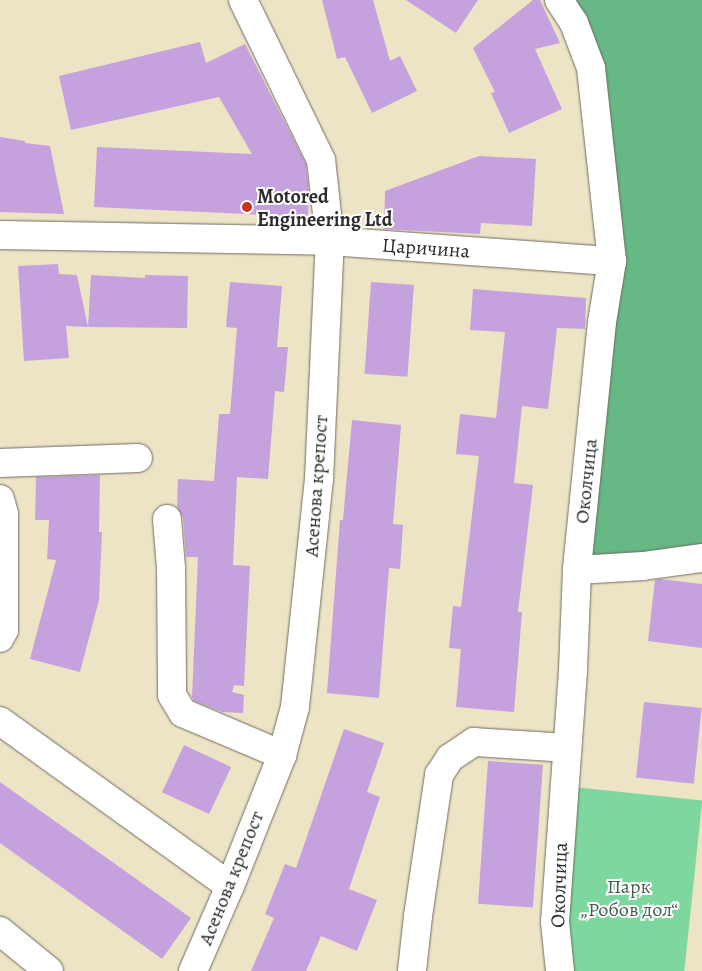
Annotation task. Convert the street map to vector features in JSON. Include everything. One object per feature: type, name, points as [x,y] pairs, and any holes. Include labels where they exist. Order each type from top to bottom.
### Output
[{"type":"street","name":"Асенова крепост","points":[[193,971],[230,886],[282,755],[295,707],[320,479],[330,241],[321,160],[243,0]]},
{"type":"street","name":"Околчица","points":[[559,0],[574,23],[591,68],[612,261],[602,322],[577,570],[573,671],[555,922],[560,971]]},
{"type":"street","name":"Царичина","points":[[0,235],[330,241],[612,261]]},
{"type":"street","points":[[0,463],[138,458]]},
{"type":"street","points":[[0,499],[4,514],[4,630],[0,638]]},
{"type":"street","points":[[167,518],[171,568],[172,695],[183,713],[282,755]]},
{"type":"street","points":[[577,570],[643,566],[702,558]]},
{"type":"street","points":[[0,721],[230,886]]},
{"type":"street","points":[[412,971],[418,916],[439,775],[450,758],[474,742],[566,748]]},
{"type":"street","points":[[0,931],[49,971]]},
{"type":"green space","points":[[559,0],[702,0],[702,558],[577,570],[602,322],[601,148]]},
{"type":"green space","name":"Парк „Робов дол“","points":[[564,786],[702,801],[684,971],[545,970]]},
{"type":"building","points":[[322,0],[373,0],[390,61],[400,56],[417,91],[372,113],[345,57],[337,59]]},
{"type":"building","points":[[406,0],[478,0],[456,33]]},
{"type":"building","points":[[533,0],[540,0],[560,43],[535,49],[562,109],[509,133],[491,93],[495,92],[473,48]]},
{"type":"building","points":[[200,42],[206,63],[245,44],[306,164],[309,192],[308,217],[94,207],[97,147],[252,154],[219,97],[71,130],[59,76]]},
{"type":"building","points":[[0,137],[50,146],[64,214],[0,212]]},
{"type":"building","points":[[479,156],[536,159],[532,226],[481,223],[480,234],[384,229],[385,191]]},
{"type":"building","points":[[58,264],[59,274],[77,275],[88,327],[66,326],[69,358],[24,361],[18,266]]},
{"type":"building","points":[[91,275],[145,278],[145,275],[188,276],[187,328],[88,327]]},
{"type":"building","points":[[230,282],[282,286],[277,347],[288,347],[284,392],[275,391],[268,479],[237,477],[233,565],[250,566],[244,686],[234,685],[232,692],[244,695],[243,713],[222,712],[194,701],[192,697],[198,557],[186,557],[183,518],[177,507],[178,479],[214,481],[219,414],[230,414],[237,328],[226,327]]},
{"type":"building","points":[[371,282],[414,285],[407,377],[365,374]]},
{"type":"building","points":[[473,289],[586,298],[585,329],[557,328],[548,409],[522,406],[514,483],[533,485],[518,612],[522,612],[514,712],[456,707],[461,649],[449,648],[453,606],[461,607],[479,456],[456,454],[460,414],[496,418],[505,332],[470,330]]},
{"type":"building","points":[[352,420],[401,425],[393,524],[403,525],[400,569],[389,568],[379,698],[327,693],[340,520],[343,520]]},
{"type":"building","points":[[100,475],[99,532],[102,532],[99,600],[80,672],[30,659],[56,560],[47,559],[49,520],[35,520],[36,477]]},
{"type":"building","points":[[655,580],[702,584],[702,648],[648,641]]},
{"type":"building","points":[[644,702],[702,708],[694,784],[636,778]]},
{"type":"building","points":[[344,729],[384,743],[367,792],[380,797],[349,889],[377,900],[357,951],[321,936],[306,971],[251,971],[274,918],[265,914],[285,864],[296,868]]},
{"type":"building","points":[[184,745],[231,767],[209,814],[162,792]]},
{"type":"building","points":[[488,761],[543,765],[533,907],[478,904]]},
{"type":"building","points":[[0,782],[191,918],[162,959],[0,843]]},
{"type":"place","name":"Motored Engineering Ltd","points":[[247,207]]}]
